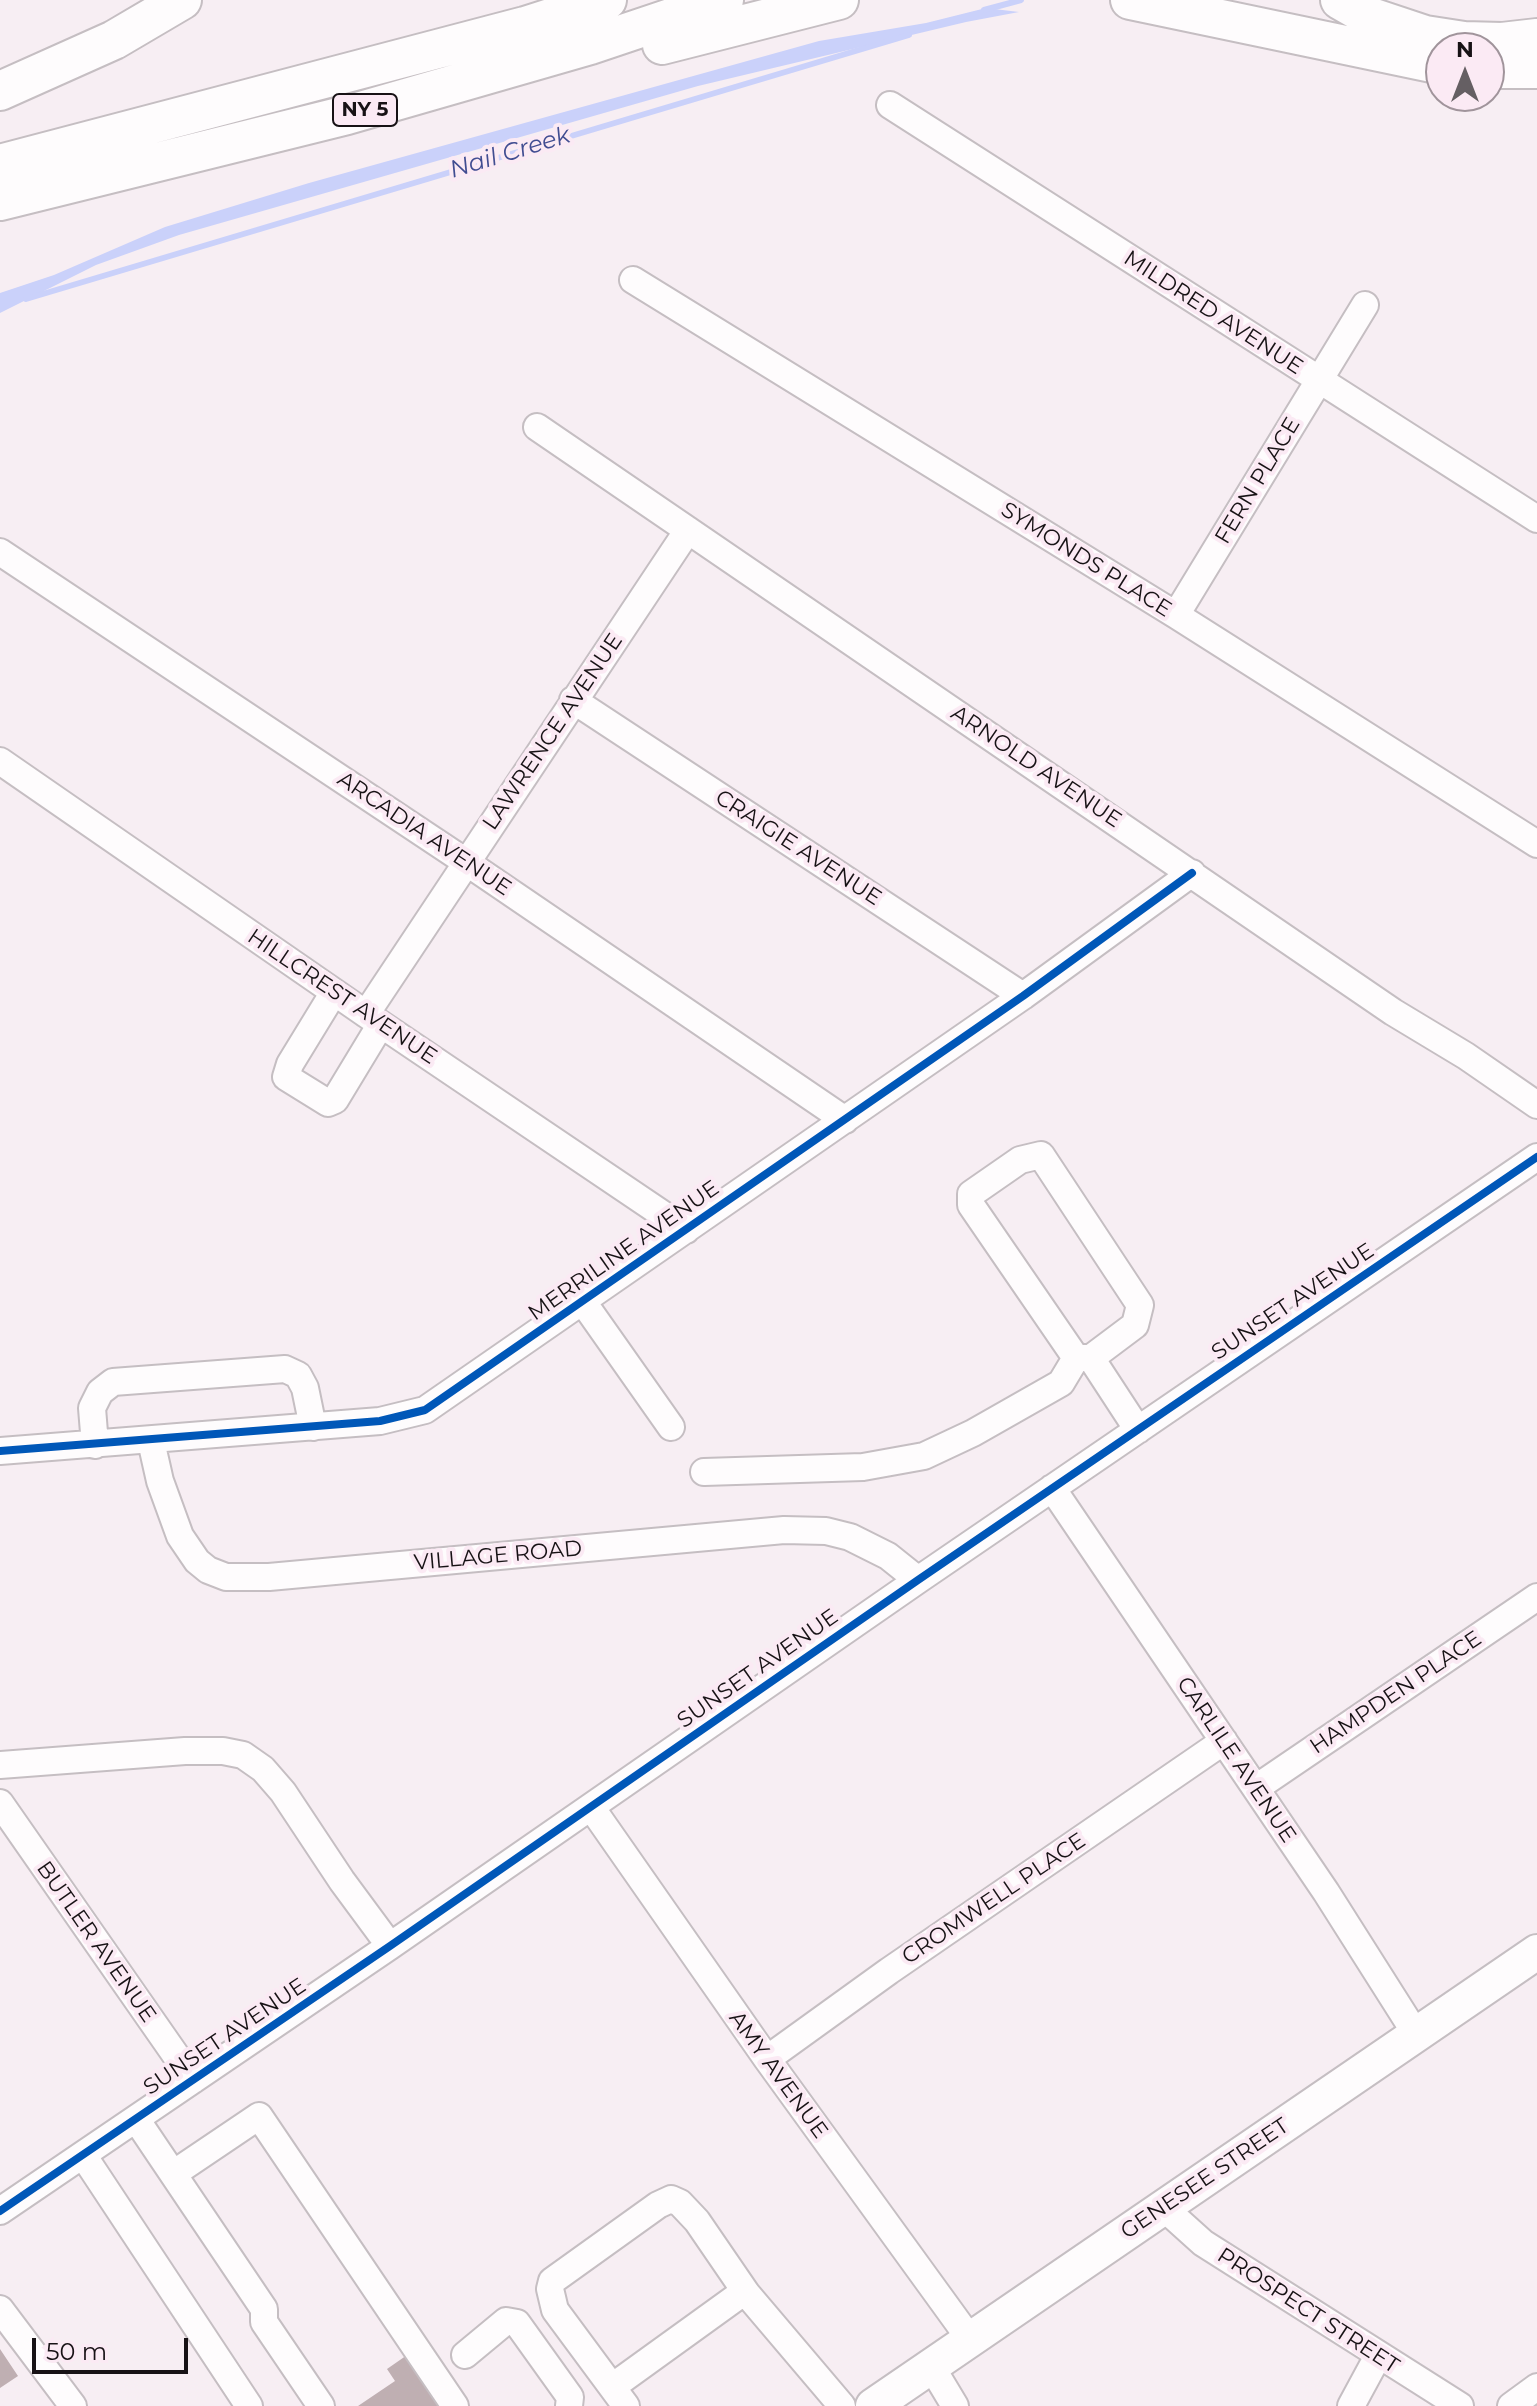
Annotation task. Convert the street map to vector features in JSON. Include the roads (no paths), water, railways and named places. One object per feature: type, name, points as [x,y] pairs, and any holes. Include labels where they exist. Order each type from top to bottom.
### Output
[{"type":"highway","points":[[0,91],[114,40],[182,0]]},
{"type":"highway","name":"NY 5","points":[[0,164],[511,30],[607,0]]},
{"type":"highway","name":"NY 5","points":[[0,201],[347,115],[590,45],[724,0]]},
{"type":"highway","points":[[459,82],[619,57],[839,0]]},
{"type":"highway","points":[[1130,0],[1425,62]]},
{"type":"highway","points":[[1340,0],[1368,16],[1425,35],[1464,41],[1502,42],[1537,38]]},
{"type":"highway","points":[[1505,69],[1537,69]]},
{"type":"main road","name":"GENESEE STREET","points":[[873,2406],[1537,1952]]},
{"type":"street","name":"MILDRED AVENUE","points":[[890,105],[1537,519]]},
{"type":"street","name":"SYMONDS PLACE","points":[[633,280],[1176,615],[1537,844]]},
{"type":"street","name":"FERN PLACE","points":[[1176,615],[1365,305]]},
{"type":"street","name":"ARNOLD AVENUE","points":[[537,427],[1393,1012],[1466,1056],[1537,1105]]},
{"type":"street","name":"LAWRENCE AVENUE","points":[[334,992],[290,1064],[286,1077],[328,1103],[335,1100],[373,1019],[466,862],[688,530]]},
{"type":"street","name":"ARCADIA AVENUE","points":[[0,552],[466,862],[845,1120]]},
{"type":"street","name":"CRAIGIE AVENUE","points":[[573,700],[1023,996]]},
{"type":"street","name":"HILLCREST AVENUE","points":[[0,761],[373,1019],[686,1230]]},
{"type":"street","name":"MERRILINE AVENUE","points":[[0,1451],[380,1421],[425,1410],[1023,996],[1192,873]]},
{"type":"street","points":[[704,1472],[863,1467],[924,1456],[973,1433],[1061,1383],[1084,1358],[1135,1325],[1140,1305],[1041,1155],[1020,1160],[971,1194],[971,1205],[1084,1358],[1138,1430]]},
{"type":"street","name":"SUNSET AVENUE","points":[[0,2211],[1537,1157]]},
{"type":"street","points":[[583,1302],[671,1427]]},
{"type":"street","points":[[95,1445],[92,1408],[100,1392],[113,1382],[285,1369],[298,1375],[305,1388],[313,1427]]},
{"type":"street","name":"VILLAGE ROAD","points":[[151,1441],[160,1481],[180,1536],[197,1561],[208,1570],[226,1577],[269,1577],[784,1530],[826,1531],[850,1537],[888,1556],[918,1580]]},
{"type":"street","name":"CARLILE AVENUE","points":[[1052,1488],[1326,1892],[1416,2034]]},
{"type":"street","name":"HAMPDEN PLACE","points":[[1256,1788],[1537,1597]]},
{"type":"street","name":"CROMWELL PLACE","points":[[767,2059],[889,1971],[1224,1741]]},
{"type":"street","points":[[0,1765],[185,1751],[223,1751],[243,1755],[263,1769],[283,1792],[390,1946]]},
{"type":"street","name":"BUTLER AVENUE","points":[[0,1803],[193,2080]]},
{"type":"street","name":"AMY AVENUE","points":[[591,1807],[767,2059],[970,2339]]},
{"type":"street","points":[[173,2174],[259,2116],[455,2406]]},
{"type":"street","points":[[136,2119],[264,2309],[264,2322],[321,2406]]},
{"type":"street","points":[[83,2155],[249,2406]]},
{"type":"street","points":[[745,2291],[619,2396],[555,2310],[550,2289],[552,2281],[658,2205],[671,2199],[680,2203],[697,2221],[745,2291],[842,2406]]},
{"type":"street","name":"PROSPECT STREET","points":[[1163,2207],[1203,2243],[1460,2406]]},
{"type":"street","points":[[0,2309],[73,2406]]},
{"type":"street","points":[[465,2355],[506,2321],[517,2323],[570,2397],[569,2406]]},
{"type":"street","points":[[1351,2406],[1378,2356]]},
{"type":"street","points":[[931,2366],[955,2406]]},
{"type":"street","points":[[1511,2406],[1537,2387]]},
{"type":"water","points":[[986,8],[1019,12],[698,86],[179,235],[96,265],[0,313],[0,293],[54,275],[165,227],[309,183],[819,41],[926,23]]},
{"type":"waterway","name":"Nail Creek","points":[[984,10],[1021,0]]},
{"type":"waterway","name":"Nail Creek","points":[[26,299],[909,35]]}]
